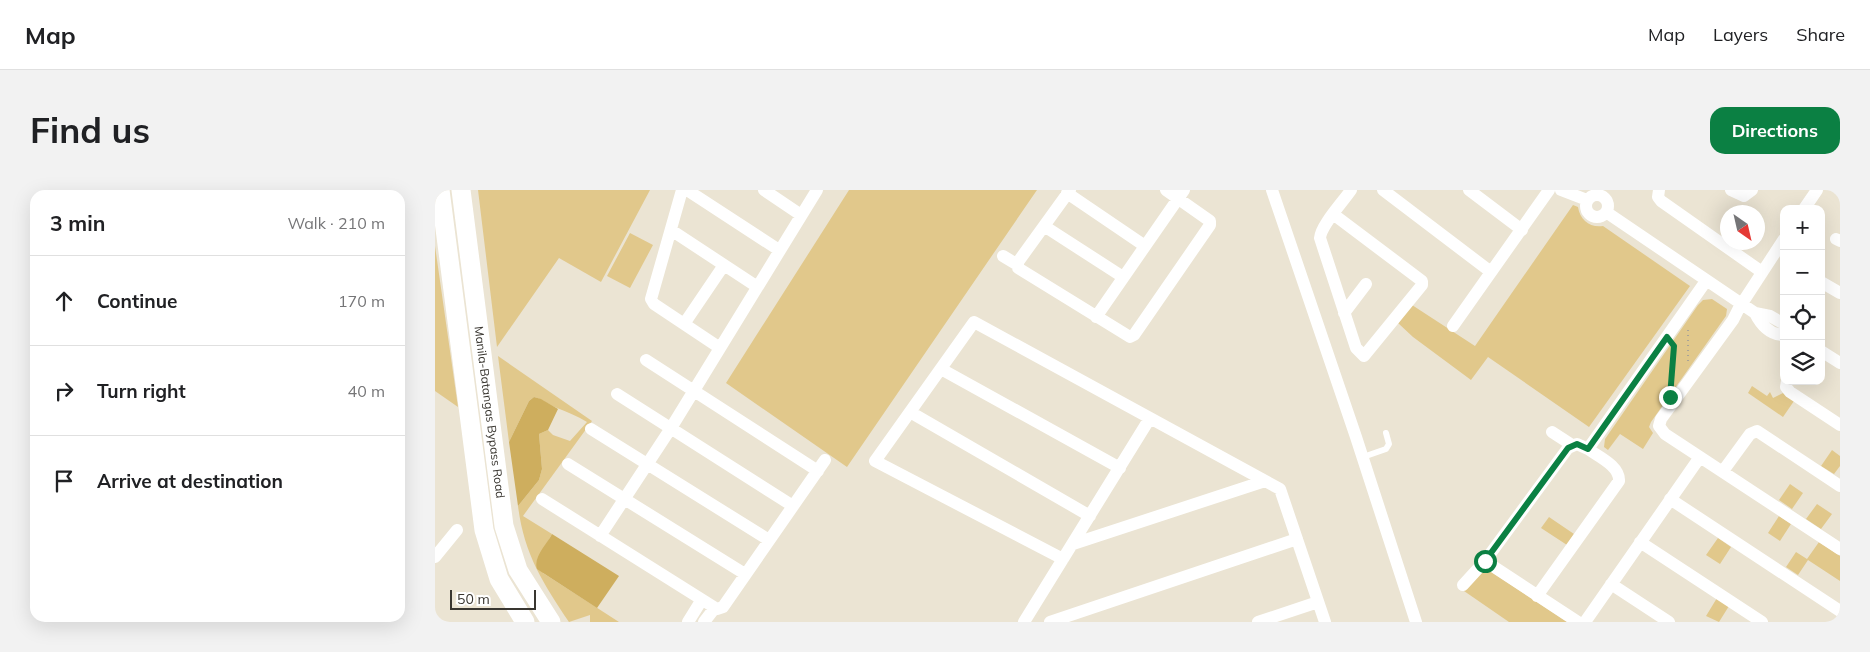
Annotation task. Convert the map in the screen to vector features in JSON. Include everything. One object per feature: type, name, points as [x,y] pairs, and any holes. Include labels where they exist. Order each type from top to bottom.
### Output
[{"type":"main road","name":"Manila-Batangas Bypass Road","points":[[440,190],[484,530],[499,579],[525,622]]},
{"type":"main road","name":"Manila-Batangas Bypass Road","points":[[461,190],[504,526],[518,570],[551,622]]},
{"type":"street","points":[[682,190],[651,299],[654,304],[720,348]]},
{"type":"street","points":[[687,190],[779,250]]},
{"type":"street","points":[[764,190],[801,215]]},
{"type":"street","points":[[600,536],[671,428],[756,286],[817,190]]},
{"type":"street","points":[[1124,348],[1210,225],[1210,221],[1181,194],[1165,190]]},
{"type":"street","points":[[1272,190],[1363,457],[1416,622]]},
{"type":"street","points":[[1333,214],[1425,283],[1365,355],[1357,351],[1320,238],[1321,233],[1333,214],[1351,190]]},
{"type":"street","points":[[1383,190],[1491,272]]},
{"type":"street","points":[[1469,190],[1522,230]]},
{"type":"street","points":[[1453,326],[1549,190]]},
{"type":"street","points":[[1561,190],[1587,200]]},
{"type":"street","points":[[1659,190],[1658,197],[1661,201],[1762,272]]},
{"type":"street","points":[[1731,190],[1744,196],[1752,190]]},
{"type":"street","points":[[1807,205],[1817,190]]},
{"type":"street","points":[[1018,265],[1069,192],[1145,246]]},
{"type":"street","points":[[1096,317],[1181,194]]},
{"type":"street","points":[[1587,200],[1596,195],[1607,194],[1606,212]]},
{"type":"street","points":[[1587,200],[1586,207],[1590,214],[1599,216],[1606,212]]},
{"type":"street","points":[[1606,212],[1755,313],[1770,316],[1780,322]]},
{"type":"street","points":[[1044,226],[1123,277]]},
{"type":"street","points":[[671,230],[756,286]]},
{"type":"street","points":[[1003,256],[1018,265],[1022,273],[1129,336],[1133,336]]},
{"type":"street","points":[[1779,258],[1762,272],[1741,304],[1734,319],[1661,419],[1659,428],[1699,457],[1840,549]]},
{"type":"street","points":[[685,324],[724,265]]},
{"type":"street","points":[[1588,449],[1706,281]]},
{"type":"street","points":[[1344,313],[1366,284]]},
{"type":"street","points":[[1825,284],[1840,293]]},
{"type":"street","points":[[1755,313],[1765,328],[1780,335]]},
{"type":"street","points":[[1063,559],[875,461],[974,322],[1280,489],[1325,622]]},
{"type":"street","points":[[1825,354],[1840,363]]},
{"type":"street","points":[[646,360],[821,465],[723,607],[714,609],[704,622]]},
{"type":"street","points":[[941,369],[1119,468]]},
{"type":"street","points":[[1786,385],[1791,392],[1840,426]]},
{"type":"street","points":[[617,394],[793,506]]},
{"type":"street","points":[[910,412],[1090,516]]},
{"type":"street","points":[[1024,622],[1150,418]]},
{"type":"street","points":[[591,428],[769,540]]},
{"type":"street","points":[[1723,471],[1750,434],[1757,431],[1840,486]]},
{"type":"street","points":[[1537,596],[1619,481],[1619,476],[1614,468],[1588,449],[1579,444],[1572,445],[1552,432]]},
{"type":"street","points":[[1463,585],[1485,561],[1572,445]]},
{"type":"street","points":[[1585,622],[1699,457]]},
{"type":"street","points":[[568,464],[745,574]]},
{"type":"street","points":[[1073,544],[1265,481]]},
{"type":"street","points":[[542,499],[714,609]]},
{"type":"street","points":[[1671,499],[1840,611]]},
{"type":"street","points":[[435,557],[457,530]]},
{"type":"street","points":[[1051,622],[1297,539]]},
{"type":"street","points":[[1640,542],[1762,622]]},
{"type":"street","points":[[1485,561],[1578,622]]},
{"type":"street","points":[[1611,584],[1669,622]]},
{"type":"street","points":[[688,622],[701,600]]},
{"type":"street","points":[[1258,622],[1318,602]]},
{"type":"lane","points":[[1363,457],[1386,449],[1389,442],[1386,433]]},
{"type":"path","points":[[1688,307],[1693,313],[1688,326],[1687,372],[1692,376]]},
{"type":"path","points":[[1667,337],[1674,346],[1670,396],[1675,400]]},
{"type":"shaded area","points":[[478,190],[650,190],[601,282],[559,258],[497,347]]},
{"type":"shaded area","points":[[849,190],[1037,190],[847,467],[726,383]]},
{"type":"shaded area","points":[[1573,205],[1578,207],[1581,216],[1586,222],[1594,226],[1603,226],[1690,286],[1589,427],[1488,357],[1471,380],[1413,337],[1398,323],[1412,305],[1475,346]]},
{"type":"shaded area","points":[[630,233],[653,245],[630,288],[607,276]]},
{"type":"shaded area","points":[[435,246],[458,407],[435,391]]},
{"type":"shaded area","points":[[1712,299],[1727,309],[1726,316],[1651,422],[1649,427],[1653,433],[1643,449],[1620,434],[1608,450],[1604,447],[1605,439],[1698,305],[1703,300]]},
{"type":"shaded area","points":[[498,356],[592,421],[523,516],[552,534],[547,543],[543,573],[619,622],[590,622],[590,615],[569,622],[543,581],[530,554],[518,506],[539,480],[542,469],[539,434],[548,430],[553,435],[570,441],[587,422],[534,397],[529,401],[509,442]]},
{"type":"shaded area","points":[[1752,386],[1767,396],[1770,392],[1773,398],[1783,393],[1794,401],[1783,417],[1748,393]]},
{"type":"shaded area","points":[[534,397],[558,409],[548,430],[539,434],[542,469],[539,480],[518,506],[509,442],[529,401]]},
{"type":"shaded area","points":[[1832,450],[1840,456],[1840,466],[1834,474],[1821,466]]},
{"type":"shaded area","points":[[1790,484],[1803,493],[1792,509],[1779,500]]},
{"type":"shaded area","points":[[1817,504],[1832,514],[1821,529],[1806,519]]},
{"type":"shaded area","points":[[1779,516],[1791,524],[1780,541],[1768,533]]},
{"type":"shaded area","points":[[1549,517],[1574,534],[1567,545],[1541,528]]},
{"type":"shaded area","points":[[552,534],[619,576],[597,608],[537,569],[536,564],[539,555]]},
{"type":"shaded area","points":[[1718,538],[1731,547],[1720,564],[1706,555]]},
{"type":"shaded area","points":[[1819,542],[1840,556],[1840,581],[1808,560],[1798,575],[1786,567],[1796,552],[1807,559]]},
{"type":"shaded area","points":[[1487,569],[1567,622],[1509,622],[1464,591],[1479,571]]},
{"type":"shaded area","points":[[1717,598],[1729,606],[1719,622],[1706,616]]},
{"type":"route","points":[[1485,561],[1568,448],[1577,444],[1588,449],[1667,337],[1673,342],[1674,346],[1670,397]]}]
